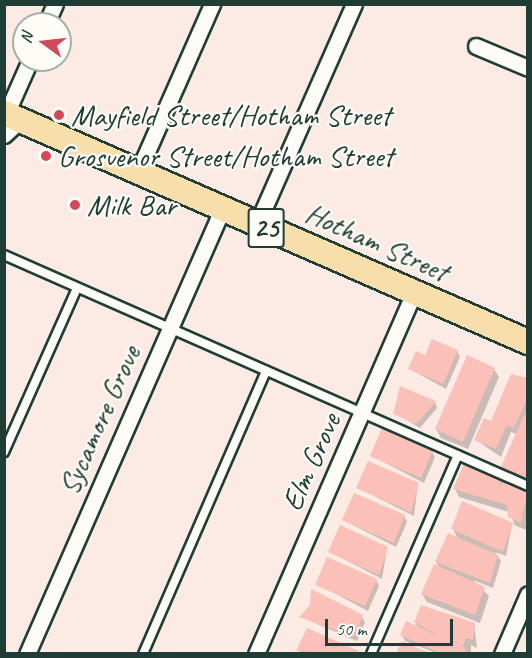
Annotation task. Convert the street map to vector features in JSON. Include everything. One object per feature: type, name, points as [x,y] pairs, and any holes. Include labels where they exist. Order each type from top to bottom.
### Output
[{"type":"main road","name":"Hotham Street","points":[[9,120],[138,172],[528,342]]},
{"type":"street","points":[[138,172],[212,4]]},
{"type":"street","points":[[257,224],[354,4]]},
{"type":"street","points":[[476,46],[528,68]]},
{"type":"street","points":[[9,120],[26,72]]},
{"type":"street","name":"Sycamore Grove","points":[[27,654],[222,208]]},
{"type":"street","name":"Elm Grove","points":[[256,654],[414,293]]},
{"type":"street","points":[[502,654],[528,594]]},
{"type":"lane","points":[[4,255],[528,486]]},
{"type":"lane","points":[[4,452],[76,288]]},
{"type":"lane","points":[[143,654],[266,371]]},
{"type":"lane","points":[[370,654],[458,455]]},
{"type":"building","points":[[432,339],[458,350],[443,384],[408,369],[416,351],[425,355]]},
{"type":"building","points":[[467,355],[495,368],[463,442],[435,429]]},
{"type":"building","points":[[511,374],[528,378],[528,397],[514,428],[507,425],[496,449],[474,440],[484,418],[491,421]]},
{"type":"building","points":[[400,386],[436,401],[416,424],[393,414]]},
{"type":"building","points":[[524,415],[528,416],[528,481],[500,469]]},
{"type":"building","points":[[382,428],[433,450],[421,478],[370,456]]},
{"type":"building","points":[[368,461],[419,483],[411,512],[356,488]]},
{"type":"building","points":[[464,464],[501,477],[499,488],[506,479],[528,489],[521,523],[508,517],[507,505],[453,489]]},
{"type":"building","points":[[354,493],[405,515],[394,543],[342,520]]},
{"type":"building","points":[[462,501],[513,523],[503,552],[451,529]]},
{"type":"building","points":[[340,525],[388,547],[379,575],[328,552]]},
{"type":"building","points":[[448,533],[498,555],[490,583],[435,562]]},
{"type":"building","points":[[327,557],[377,579],[365,606],[315,585]]},
{"type":"building","points":[[434,564],[485,587],[475,615],[421,594]]},
{"type":"building","points":[[311,589],[363,615],[354,637],[299,617],[310,605]]},
{"type":"building","points":[[421,605],[475,623],[473,640],[466,638],[463,646],[468,654],[442,654],[400,635],[406,621],[439,636],[414,622]]},
{"type":"building","points":[[307,628],[359,651],[358,654],[296,651]]},
{"type":"building","points":[[402,641],[431,654],[396,654]]},
{"type":"place","name":"Mayfield Street/Hotham Street","points":[[59,115]]},
{"type":"place","name":"Grosvenor Street/Hotham Street","points":[[46,156]]},
{"type":"place","name":"Milk Bar","points":[[75,205]]}]
